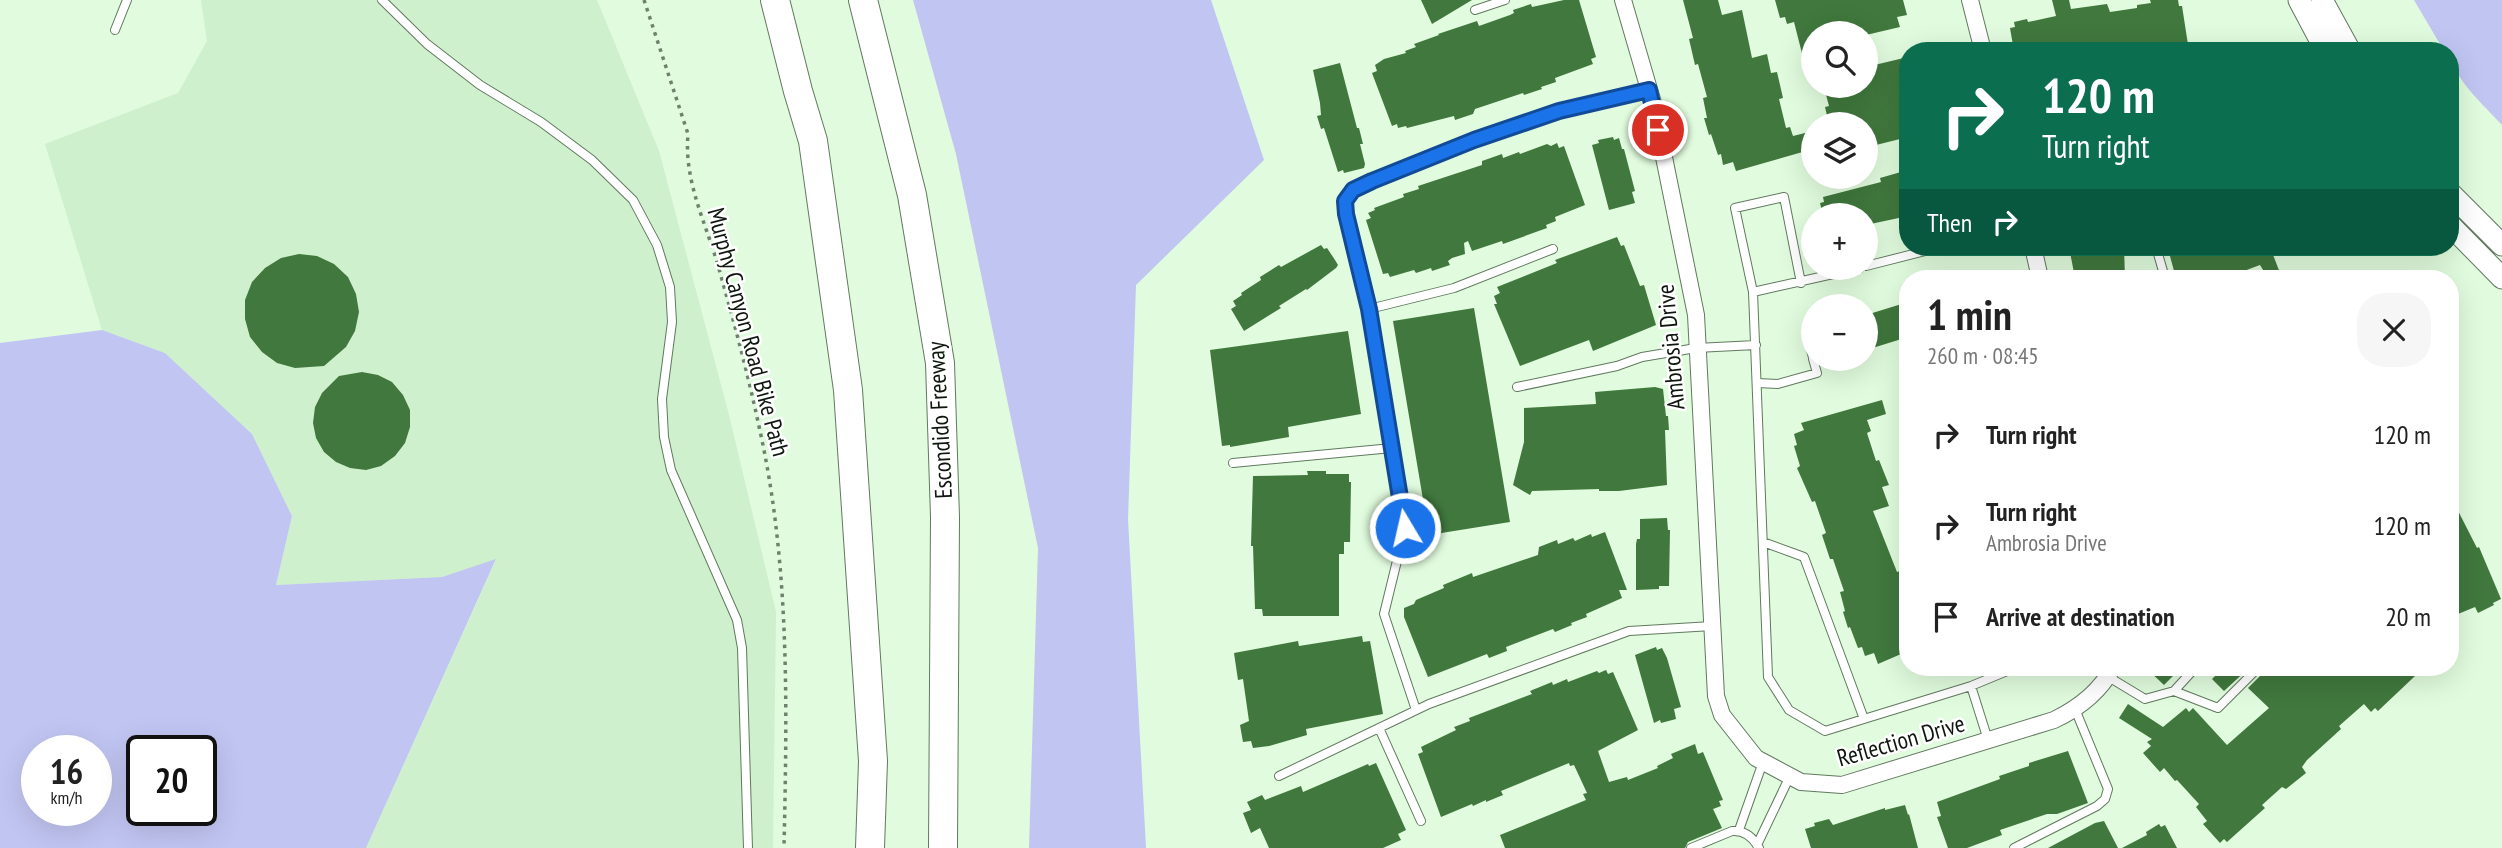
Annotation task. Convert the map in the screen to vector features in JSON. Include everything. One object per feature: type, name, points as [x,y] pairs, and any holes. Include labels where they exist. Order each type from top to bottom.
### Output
[{"type":"highway","points":[[775,0],[813,141],[848,390],[873,761],[870,848]]},
{"type":"highway","name":"Escondido Freeway","points":[[863,0],[912,195],[940,362],[945,516],[944,846]]},
{"type":"street","name":"Ambrosia Drive","points":[[1623,0],[1649,90],[1696,315],[1716,696]]},
{"type":"street","points":[[2299,0],[2321,42]]},
{"type":"street","points":[[2322,0],[2345,42]]},
{"type":"street","points":[[1972,1],[1981,42]]},
{"type":"street","points":[[2459,202],[2502,245]]},
{"type":"street","points":[[2459,234],[2502,278]]},
{"type":"street","name":"Reflection Drive","points":[[1716,696],[1722,715],[1756,758],[1801,782],[1842,785],[2054,720],[2075,709],[2096,692],[2107,676]]},
{"type":"lane","points":[[115,30],[127,0]]},
{"type":"lane","points":[[382,0],[427,44],[480,85],[541,122],[592,160],[633,200],[657,245],[670,287],[672,322],[662,399],[664,437],[671,470],[737,620],[742,648],[748,848]]},
{"type":"lane","points":[[1475,10],[1505,0]]},
{"type":"lane","points":[[1416,710],[1384,614],[1405,528],[1369,309],[1345,201],[1353,190],[1474,140],[1549,115],[1649,90]]},
{"type":"lane","points":[[1801,283],[1784,197],[1735,208],[1753,292],[1768,677],[1789,710],[1825,731],[1995,676]]},
{"type":"lane","points":[[1369,309],[1454,288],[1553,249]]},
{"type":"lane","points":[[1878,263],[1905,256]]},
{"type":"lane","points":[[1753,292],[1813,280]]},
{"type":"lane","points":[[1517,387],[1617,366],[1642,357],[1696,348],[1756,345]]},
{"type":"lane","points":[[1757,383],[1778,384],[1816,371]]},
{"type":"lane","points":[[1233,463],[1392,448]]},
{"type":"lane","points":[[1763,542],[1804,557],[1864,719]]},
{"type":"lane","points":[[1279,776],[1416,710],[1629,631],[1713,625]]},
{"type":"lane","points":[[2116,676],[2146,699],[2174,691],[2188,676]]},
{"type":"lane","points":[[2174,691],[2218,708],[2250,676]]},
{"type":"lane","points":[[1971,686],[1988,740]]},
{"type":"lane","points":[[2014,848],[2105,799],[2108,789],[2075,709]]},
{"type":"lane","points":[[1379,728],[1421,821]]},
{"type":"lane","points":[[1739,830],[1763,762]]},
{"type":"lane","points":[[1691,848],[1739,830],[1745,832],[1758,846],[1790,776]]},
{"type":"path","name":"Murphy Canyon Road Bike Path","points":[[643,0],[688,134],[686,152],[695,200],[716,259],[740,346],[771,489],[783,602],[786,729],[784,848]]},
{"type":"shaded area","points":[[201,0],[597,0],[659,151],[729,415],[776,612],[773,848],[366,848],[496,560],[442,577],[276,585],[292,516],[252,434],[165,353],[102,330],[45,144],[178,93],[207,41]]},
{"type":"shaded area","points":[[913,0],[1211,0],[1264,160],[1136,285],[1128,519],[1146,848],[1029,848],[1038,548],[956,154]]},
{"type":"shaded area","points":[[2414,0],[2502,0],[2502,125],[2459,76],[2459,42],[2439,42]]},
{"type":"shaded area","points":[[102,330],[165,353],[252,434],[292,516],[276,585],[442,577],[496,559],[366,848],[0,848],[0,343]]},
{"type":"building","points":[[1421,0],[1472,0],[1432,24]]},
{"type":"building","points":[[1564,0],[1579,0],[1596,57],[1591,59],[1593,64],[1555,78],[1556,82],[1541,87],[1542,89],[1475,109],[1473,114],[1455,120],[1454,116],[1407,128],[1398,128],[1397,124],[1392,126],[1372,73],[1377,71],[1375,65],[1384,59],[1406,53],[1405,51],[1416,47],[1414,44],[1438,34],[1477,21],[1479,26],[1531,4],[1532,7]]},
{"type":"building","points":[[1683,0],[1718,0],[1722,15],[1742,10],[1752,58],[1767,54],[1771,73],[1777,72],[1783,98],[1779,99],[1786,128],[1790,127],[1793,136],[1801,134],[1801,152],[1736,171],[1733,162],[1723,165],[1721,154],[1718,155],[1704,118],[1707,118],[1703,98],[1707,97],[1698,64],[1695,65],[1689,39],[1693,38]]},
{"type":"building","points":[[1775,0],[1903,0],[1907,15],[1897,17],[1900,27],[1878,32],[1878,21],[1801,21],[1801,50],[1794,22],[1787,24],[1785,17],[1780,18]]},
{"type":"building","points":[[2052,0],[2069,0],[2071,9],[2107,4],[2110,12],[2137,8],[2137,5],[2151,3],[2150,0],[2178,0],[2179,6],[2182,6],[2188,42],[2012,42],[2010,28],[2015,27],[2014,22],[2056,16]]},
{"type":"building","points":[[1899,59],[1899,139],[1878,144],[1878,112],[1826,112],[1825,107],[1829,106],[1827,98],[1878,98],[1878,64]]},
{"type":"building","points":[[1340,63],[1363,144],[1360,144],[1365,164],[1364,168],[1344,173],[1343,170],[1338,172],[1324,128],[1321,129],[1317,116],[1321,115],[1320,103],[1313,70]]},
{"type":"building","points":[[1613,137],[1614,140],[1619,138],[1624,149],[1635,191],[1632,192],[1635,203],[1609,210],[1592,145],[1599,143],[1598,140]]},
{"type":"building","points":[[1557,143],[1559,148],[1564,146],[1585,205],[1555,217],[1556,221],[1546,225],[1547,228],[1503,244],[1502,241],[1472,251],[1468,241],[1464,243],[1465,254],[1452,258],[1448,261],[1450,265],[1432,271],[1431,268],[1416,273],[1414,270],[1390,277],[1388,273],[1383,274],[1366,220],[1371,218],[1368,213],[1375,210],[1374,208],[1404,197],[1403,194],[1419,189],[1418,186],[1482,165],[1482,161],[1502,154],[1503,158]]},
{"type":"building","points":[[1899,173],[1899,218],[1878,222],[1878,203],[1820,203],[1824,202],[1823,197],[1854,189],[1878,189],[1878,183],[1881,182],[1880,178]]},
{"type":"building","points":[[1617,237],[1621,246],[1624,245],[1640,286],[1644,285],[1656,325],[1593,351],[1589,340],[1520,366],[1494,304],[1497,304],[1494,296],[1500,293],[1497,287],[1557,263],[1555,260]]},
{"type":"building","points":[[1321,245],[1324,249],[1327,248],[1335,260],[1338,265],[1336,268],[1244,331],[1231,309],[1236,306],[1233,301],[1261,280],[1260,277]]},
{"type":"building","points":[[299,254],[317,256],[334,264],[348,277],[356,294],[359,312],[355,331],[346,347],[324,366],[295,368],[277,363],[262,352],[250,337],[245,319],[245,300],[252,282],[265,268],[281,258]]},
{"type":"building","points":[[2071,256],[2124,256],[2125,270],[2073,270]]},
{"type":"building","points":[[2170,256],[2273,256],[2279,270],[2263,270],[2260,265],[2247,270],[2174,270]]},
{"type":"building","points":[[1899,305],[1899,340],[1878,346],[1878,311]]},
{"type":"building","points":[[1474,308],[1510,522],[1429,535],[1393,321]]},
{"type":"building","points":[[1348,331],[1361,414],[1288,427],[1289,437],[1222,446],[1210,350]]},
{"type":"building","points":[[362,372],[378,375],[392,382],[403,395],[410,410],[410,427],[405,443],[395,456],[381,466],[366,470],[350,468],[336,462],[324,452],[316,438],[313,423],[315,407],[322,393],[339,376]]},
{"type":"building","points":[[1655,387],[1663,389],[1668,416],[1669,430],[1665,430],[1667,485],[1619,491],[1532,491],[1530,495],[1513,485],[1524,442],[1524,408],[1596,404],[1595,392]]},
{"type":"building","points":[[1882,400],[1886,414],[1867,420],[1871,431],[1867,433],[1876,461],[1879,460],[1889,485],[1882,487],[1889,506],[1873,511],[1897,572],[1899,571],[1899,655],[1878,664],[1874,653],[1865,656],[1862,647],[1858,648],[1850,627],[1848,628],[1840,592],[1844,591],[1822,535],[1826,533],[1815,501],[1812,502],[1797,468],[1800,466],[1794,446],[1797,445],[1794,434],[1804,430],[1801,423]]},
{"type":"building","points":[[1307,471],[1349,474],[1351,482],[1350,542],[1344,542],[1344,554],[1339,554],[1339,616],[1263,616],[1262,609],[1255,609],[1251,546],[1253,476],[1308,475]]},
{"type":"building","points":[[2459,513],[2477,548],[2479,547],[2501,599],[2478,613],[2475,607],[2459,614]]},
{"type":"building","points":[[1667,518],[1670,530],[1669,586],[1636,590],[1636,544],[1637,539],[1640,539],[1640,519]]},
{"type":"building","points":[[1605,532],[1627,590],[1619,590],[1622,598],[1555,632],[1553,629],[1506,647],[1507,651],[1489,658],[1487,654],[1428,677],[1404,617],[1404,608],[1444,588],[1443,585],[1472,573],[1473,577],[1538,555],[1539,547],[1557,540],[1558,544],[1573,538],[1575,541],[1591,534],[1592,537]]},
{"type":"building","points":[[1362,636],[1363,642],[1370,641],[1383,714],[1306,729],[1307,735],[1269,746],[1253,748],[1251,741],[1243,742],[1240,725],[1249,721],[1243,679],[1238,680],[1234,653],[1298,641],[1299,646]]},
{"type":"building","points":[[1656,647],[1657,650],[1662,648],[1667,658],[1681,707],[1674,709],[1676,719],[1661,723],[1660,720],[1654,723],[1635,655]]},
{"type":"building","points":[[1606,670],[1608,674],[1613,672],[1638,730],[1598,751],[1609,782],[1627,777],[1628,780],[1658,768],[1657,766],[1673,758],[1671,754],[1695,744],[1698,754],[1703,752],[1723,800],[1719,801],[1721,806],[1713,809],[1722,828],[1688,842],[1685,848],[1505,848],[1500,835],[1586,800],[1583,794],[1587,793],[1574,765],[1570,766],[1569,763],[1501,791],[1503,795],[1441,817],[1418,754],[1423,752],[1421,747],[1456,730],[1454,727],[1470,721],[1469,718],[1532,694],[1530,691],[1552,682],[1553,685],[1567,679],[1568,682]]},
{"type":"building","points":[[2154,676],[2173,676],[2164,685]]},
{"type":"building","points":[[2215,676],[2240,676],[2224,691],[2212,679]]},
{"type":"building","points":[[2260,676],[2415,676],[2378,711],[2375,708],[2371,712],[2364,704],[2307,760],[2302,767],[2306,773],[2286,789],[2282,787],[2262,805],[2265,808],[2227,842],[2224,839],[2220,843],[2203,824],[2207,821],[2196,807],[2199,804],[2164,768],[2160,772],[2143,753],[2151,746],[2147,742],[2152,739],[2119,718],[2128,704],[2163,727],[2186,708],[2189,712],[2193,708],[2227,745],[2269,708],[2248,688]]},
{"type":"building","points":[[2068,751],[2088,803],[2000,830],[2002,835],[1967,848],[1948,848],[1937,817],[1941,816],[1937,802],[2000,779],[1999,776],[2029,766],[2029,763]]},
{"type":"building","points":[[1376,763],[1406,830],[1398,834],[1401,840],[1383,848],[1269,848],[1260,828],[1251,833],[1243,813],[1251,810],[1247,802],[1262,795],[1265,800],[1301,786],[1303,792]]},
{"type":"building","points":[[1905,805],[1918,848],[1811,848],[1805,829],[1815,826],[1814,823],[1829,819],[1833,825],[1885,808]]},
{"type":"building","points":[[2104,821],[2118,848],[2048,848],[2095,823]]},
{"type":"building","points":[[2159,824],[2161,827],[2165,825],[2177,848],[2122,848],[2147,835],[2146,832]]},
{"type":"route","points":[[1405,528],[1369,309],[1345,201],[1353,190],[1372,181],[1474,140],[1559,111],[1649,90],[1658,130]]}]
